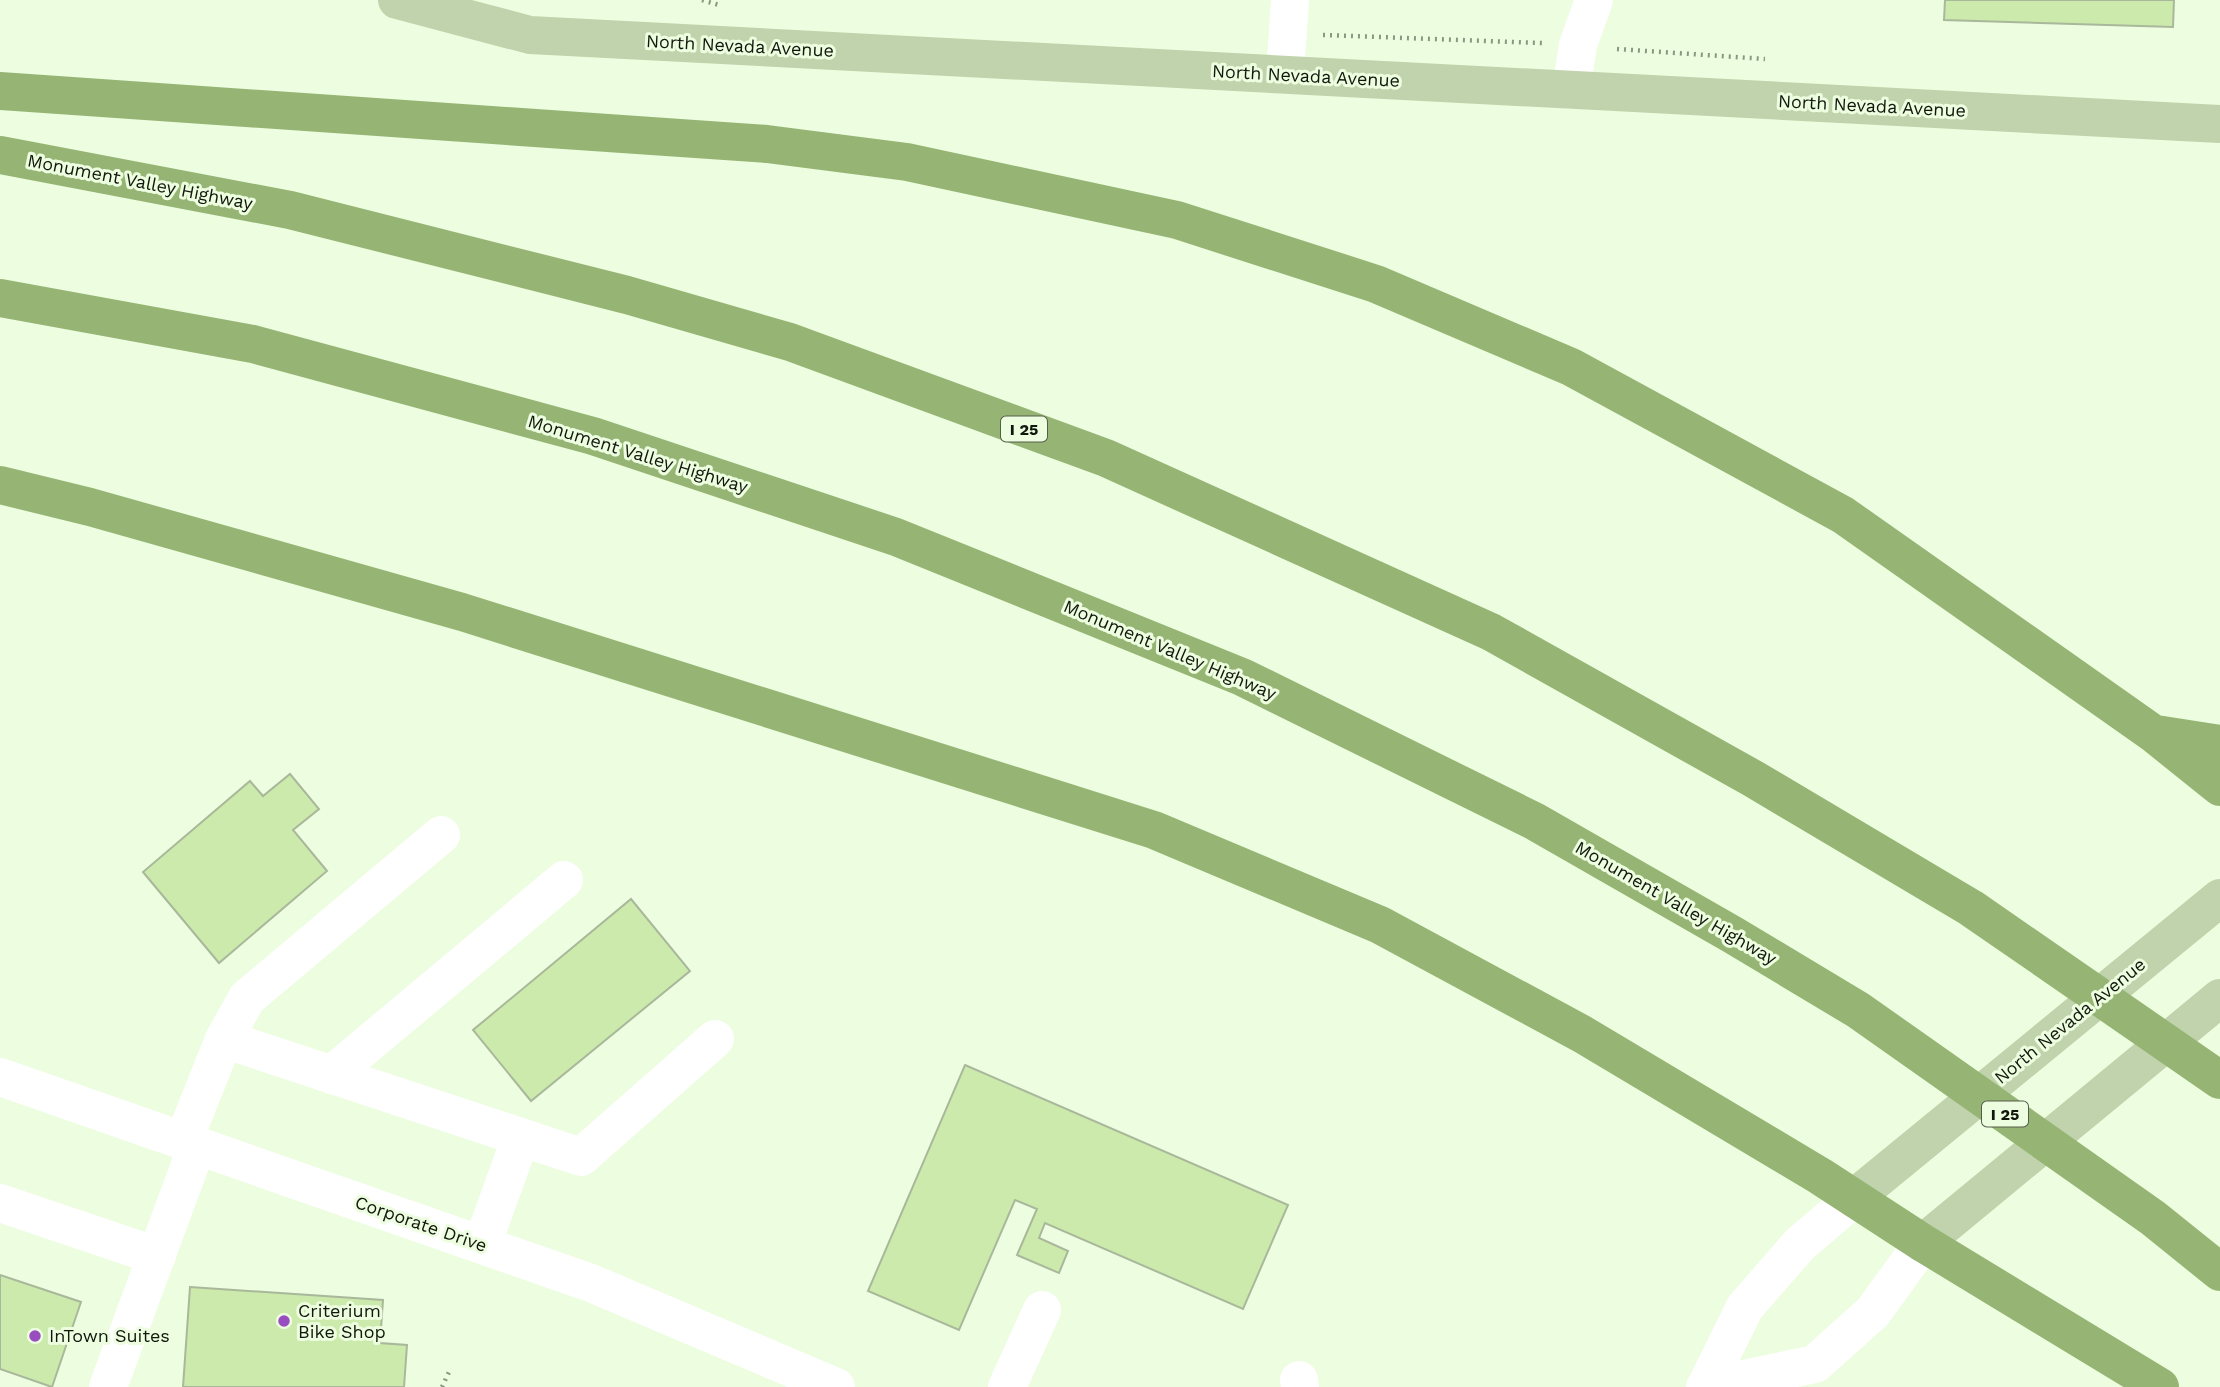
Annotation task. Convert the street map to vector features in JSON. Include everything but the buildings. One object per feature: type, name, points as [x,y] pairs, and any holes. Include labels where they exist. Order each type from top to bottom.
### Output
[{"type":"highway","points":[[0,91],[767,144],[907,162],[1177,220],[1376,284],[1571,367],[1843,515],[2154,734],[2220,787]]},
{"type":"highway","name":"Monument Valley Highway","points":[[0,155],[290,210],[627,295],[790,342],[1105,458],[1491,632],[1752,778],[1971,908],[2220,1080]]},
{"type":"highway","name":"Monument Valley Highway","points":[[0,298],[253,344],[593,436],[897,537],[1255,683],[1534,821],[1733,935],[1857,1010],[2153,1218],[2220,1272]]},
{"type":"highway","points":[[0,485],[90,507],[461,612],[1154,830],[1380,925],[1582,1034],[2160,1387]]},
{"type":"highway","points":[[2154,734],[2220,744]]},
{"type":"main road","name":"North Nevada Avenue","points":[[397,0],[530,35],[2220,124]]},
{"type":"main road","name":"North Nevada Avenue","points":[[1854,1198],[2220,898]]},
{"type":"main road","points":[[1923,1243],[2220,998]]},
{"type":"street","points":[[1285,75],[1290,0]]},
{"type":"street","points":[[1571,90],[1578,45],[1594,0]]},
{"type":"street","points":[[108,1387],[157,1256],[224,1039],[247,998],[442,835]]},
{"type":"street","points":[[331,1075],[564,880]]},
{"type":"street","points":[[224,1039],[581,1157],[715,1039]]},
{"type":"street","name":"Corporate Drive","points":[[0,1077],[591,1283],[836,1387]]},
{"type":"street","points":[[482,1245],[521,1138]]},
{"type":"street","points":[[1705,1387],[1745,1307],[1800,1244],[1854,1198]]},
{"type":"street","points":[[0,1203],[157,1256]]},
{"type":"street","points":[[1705,1387],[1815,1364],[1872,1312],[1923,1243]]},
{"type":"street","points":[[1007,1387],[1042,1310]]},
{"type":"path","points":[[442,1387],[449,1372]]},
{"type":"place","name":"Criterium Bike Shop","points":[[284,1321]]},
{"type":"place","name":"InTown Suites","points":[[35,1336]]}]
